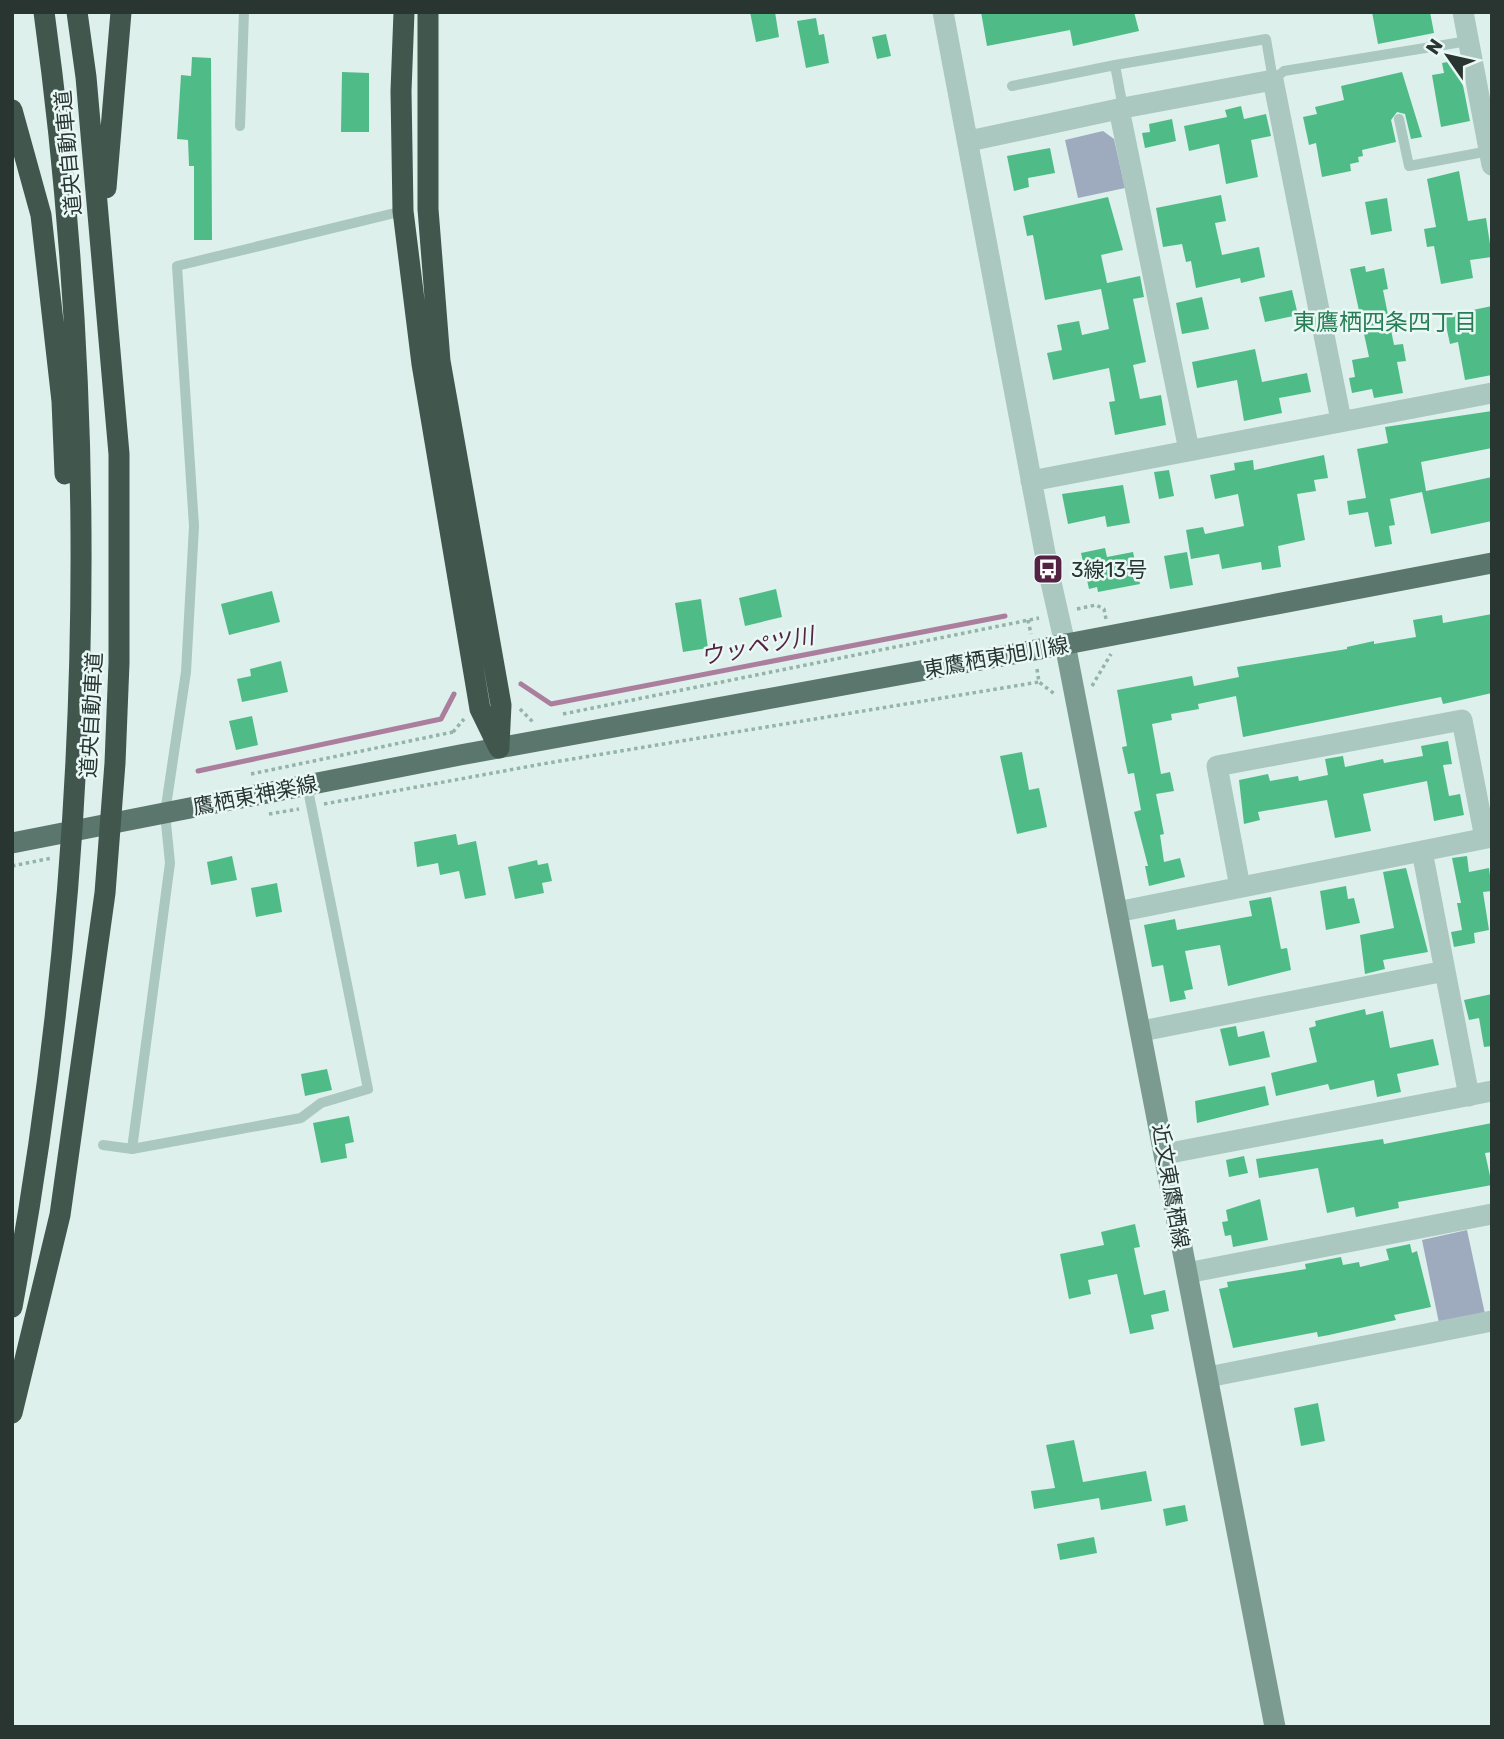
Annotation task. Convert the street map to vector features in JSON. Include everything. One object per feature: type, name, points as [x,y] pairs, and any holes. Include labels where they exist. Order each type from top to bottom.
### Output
[{"type":"highway","name":"道央自動車道","points":[[12,1307],[35,1183],[68,890],[78,767],[82,536],[76,372],[62,145],[44,12]]},
{"type":"highway","name":"道央自動車道","points":[[12,1413],[60,1215],[105,893],[115,763],[119,663],[119,454],[86,77],[77,12]]},
{"type":"highway","points":[[101,248],[121,12]]},
{"type":"highway","points":[[404,12],[401,91],[403,211],[422,364],[480,709],[499,748]]},
{"type":"highway","points":[[428,12],[428,209],[440,361],[501,705],[499,748]]},
{"type":"highway","points":[[12,110],[41,215],[62,401],[78,767]]},
{"type":"main road","name":"東鷹栖東旭川線","points":[[499,748],[1065,645],[1492,563]]},
{"type":"main road","name":"鷹栖東神楽線","points":[[12,844],[499,748]]},
{"type":"street","points":[[943,12],[1031,481],[1065,645]]},
{"type":"street","points":[[1463,12],[1490,158]]},
{"type":"street","points":[[969,141],[1121,108],[1273,80],[1341,420]]},
{"type":"street","points":[[1121,108],[1189,450]]},
{"type":"street","points":[[1031,481],[1492,393]]},
{"type":"street","name":"近文東鷹栖線","points":[[1065,645],[1275,1727]]},
{"type":"street","points":[[1117,912],[1488,838],[1462,720],[1217,766],[1240,887]]},
{"type":"street","points":[[1422,851],[1469,1096]]},
{"type":"street","points":[[1142,1031],[1445,971]]},
{"type":"street","points":[[1165,1153],[1492,1091]]},
{"type":"street","points":[[1187,1273],[1492,1214]]},
{"type":"street","points":[[1208,1377],[1492,1321]]},
{"type":"lane","points":[[240,126],[244,12]]},
{"type":"lane","points":[[1012,86],[1266,39],[1273,80],[1284,71],[1468,41]]},
{"type":"lane","points":[[1115,65],[1121,108]]},
{"type":"lane","points":[[1399,119],[1409,166],[1490,158]]},
{"type":"lane","points":[[132,1149],[170,863],[164,813],[186,671],[194,526],[177,266],[403,211]]},
{"type":"lane","points":[[103,1145],[132,1149],[301,1118],[321,1102],[368,1089],[307,785]]},
{"type":"path","points":[[560,715],[1028,620]]},
{"type":"path","points":[[260,816],[542,764],[1039,682]]},
{"type":"path","points":[[12,866],[64,855]]},
{"type":"shaded area","points":[[1103,131],[1114,139],[1125,188],[1078,198],[1065,140]]},
{"type":"shaded area","points":[[1467,1230],[1485,1314],[1439,1323],[1422,1240]]},
{"type":"building","points":[[750,12],[775,12],[779,37],[756,42]]},
{"type":"building","points":[[981,12],[1134,12],[1139,31],[1073,46],[1070,30],[987,46]]},
{"type":"building","points":[[1372,12],[1430,12],[1434,33],[1378,44]]},
{"type":"building","points":[[816,18],[819,35],[824,34],[829,63],[806,68],[797,21]]},
{"type":"building","points":[[886,34],[891,56],[877,59],[872,37]]},
{"type":"building","points":[[192,57],[211,58],[212,240],[194,240],[194,166],[189,166],[188,140],[177,139],[181,75],[191,76]]},
{"type":"building","points":[[1458,60],[1470,121],[1441,127],[1432,75],[1444,73],[1442,63]]},
{"type":"building","points":[[342,72],[369,73],[369,132],[341,132]]},
{"type":"building","points":[[1402,72],[1422,137],[1411,139],[1405,114],[1397,112],[1391,120],[1396,142],[1362,150],[1363,156],[1358,157],[1359,162],[1350,164],[1351,171],[1322,177],[1316,143],[1309,145],[1303,117],[1317,114],[1315,107],[1344,100],[1341,86]]},
{"type":"building","points":[[1241,106],[1244,119],[1266,114],[1271,136],[1251,140],[1258,177],[1226,184],[1219,144],[1189,151],[1184,126],[1227,117],[1225,110]]},
{"type":"building","points":[[1172,119],[1176,141],[1145,148],[1142,133],[1150,132],[1149,124]]},
{"type":"building","points":[[1050,148],[1055,173],[1028,178],[1029,187],[1014,191],[1007,156]]},
{"type":"building","points":[[1459,171],[1468,221],[1486,218],[1492,257],[1470,260],[1473,278],[1441,284],[1434,246],[1427,247],[1424,229],[1436,227],[1427,179]]},
{"type":"building","points":[[1221,195],[1226,221],[1215,223],[1222,255],[1259,247],[1265,277],[1241,283],[1240,278],[1196,288],[1191,261],[1186,262],[1182,244],[1163,247],[1156,208]]},
{"type":"building","points":[[1108,197],[1123,250],[1101,255],[1107,283],[1140,276],[1144,297],[1133,299],[1146,362],[1133,365],[1140,399],[1161,395],[1166,425],[1115,435],[1109,402],[1115,401],[1109,368],[1053,380],[1047,353],[1062,350],[1057,325],[1079,321],[1082,335],[1109,329],[1101,289],[1045,300],[1033,235],[1027,236],[1023,216]]},
{"type":"building","points":[[1387,198],[1392,231],[1371,235],[1365,202]]},
{"type":"building","points":[[1365,266],[1366,272],[1384,268],[1388,289],[1383,290],[1394,345],[1403,344],[1406,361],[1397,362],[1403,393],[1374,398],[1372,389],[1352,393],[1349,378],[1355,377],[1352,360],[1369,357],[1350,269]]},
{"type":"building","points":[[1292,290],[1298,315],[1265,322],[1259,297]]},
{"type":"building","points":[[1202,297],[1209,329],[1182,334],[1176,303]]},
{"type":"building","points":[[1492,306],[1492,375],[1465,380],[1458,342],[1450,344],[1444,316]]},
{"type":"building","points":[[1255,349],[1262,382],[1307,373],[1311,392],[1279,398],[1282,413],[1244,421],[1237,380],[1197,388],[1192,362]]},
{"type":"building","points":[[1492,411],[1492,448],[1421,462],[1426,491],[1492,477],[1492,521],[1431,534],[1422,492],[1390,499],[1395,525],[1389,526],[1392,544],[1375,547],[1368,512],[1349,515],[1347,501],[1366,498],[1357,449],[1388,443],[1385,427]]},
{"type":"building","points":[[1324,455],[1328,478],[1314,480],[1316,491],[1297,494],[1305,540],[1278,546],[1281,567],[1262,570],[1261,562],[1222,569],[1219,554],[1191,559],[1186,530],[1203,527],[1205,534],[1244,526],[1238,494],[1215,499],[1210,475],[1235,470],[1234,463],[1253,460],[1254,470]]},
{"type":"building","points":[[1169,470],[1174,496],[1159,499],[1154,472]]},
{"type":"building","points":[[1123,485],[1130,523],[1107,527],[1105,516],[1068,524],[1062,494]]},
{"type":"building","points":[[1105,548],[1107,557],[1133,552],[1140,584],[1098,592],[1097,587],[1089,589],[1081,553]]},
{"type":"building","points":[[1187,552],[1193,585],[1170,589],[1164,556]]},
{"type":"building","points":[[776,589],[782,617],[745,626],[739,598]]},
{"type":"building","points":[[272,591],[280,622],[229,635],[221,604]]},
{"type":"building","points":[[701,599],[708,648],[683,652],[675,603]]},
{"type":"building","points":[[1492,614],[1492,693],[1443,704],[1441,697],[1243,737],[1236,696],[1198,704],[1199,709],[1171,714],[1172,720],[1152,724],[1161,774],[1170,772],[1174,791],[1156,794],[1164,834],[1160,835],[1164,862],[1180,858],[1185,877],[1149,886],[1145,866],[1148,866],[1134,812],[1141,810],[1134,773],[1128,774],[1122,747],[1127,746],[1117,690],[1192,676],[1194,686],[1239,677],[1237,667],[1347,649],[1374,641],[1374,644],[1416,637],[1413,620],[1442,615],[1443,623]]},
{"type":"building","points":[[281,661],[288,692],[242,702],[237,679],[251,676],[250,669]]},
{"type":"building","points":[[252,716],[258,745],[236,750],[229,721]]},
{"type":"building","points":[[1448,741],[1452,764],[1443,765],[1449,796],[1460,794],[1464,815],[1434,821],[1427,781],[1363,794],[1371,831],[1335,838],[1327,800],[1258,812],[1260,820],[1244,824],[1239,780],[1268,774],[1270,781],[1298,776],[1299,781],[1328,775],[1325,759],[1343,756],[1345,767],[1383,759],[1384,763],[1423,756],[1421,746]]},
{"type":"building","points":[[1022,752],[1029,790],[1039,788],[1047,827],[1017,834],[1000,756]]},
{"type":"building","points":[[456,834],[458,845],[476,841],[486,895],[465,899],[459,871],[440,875],[438,863],[417,867],[414,842]]},
{"type":"building","points":[[232,856],[237,880],[211,885],[207,862]]},
{"type":"building","points":[[1467,856],[1469,872],[1489,868],[1492,891],[1483,892],[1489,930],[1474,933],[1475,943],[1454,947],[1451,932],[1462,930],[1457,903],[1461,903],[1452,858]]},
{"type":"building","points":[[537,860],[538,865],[548,863],[552,881],[542,883],[544,893],[515,899],[508,867]]},
{"type":"building","points":[[1406,868],[1428,952],[1383,960],[1385,969],[1365,974],[1360,935],[1394,928],[1383,872]]},
{"type":"building","points":[[277,883],[282,912],[256,917],[251,888]]},
{"type":"building","points":[[1346,886],[1348,899],[1354,898],[1360,923],[1326,930],[1320,891]]},
{"type":"building","points":[[1271,897],[1281,949],[1287,948],[1291,970],[1228,986],[1220,945],[1185,951],[1193,989],[1184,991],[1186,999],[1170,1002],[1163,965],[1152,967],[1144,925],[1175,919],[1177,930],[1252,916],[1249,901]]},
{"type":"building","points":[[1492,994],[1492,1046],[1484,1047],[1479,1018],[1469,1020],[1464,1000]]},
{"type":"building","points":[[1365,1009],[1366,1015],[1383,1011],[1390,1048],[1433,1039],[1439,1065],[1397,1074],[1401,1092],[1377,1097],[1374,1080],[1330,1090],[1328,1084],[1276,1096],[1271,1073],[1317,1062],[1309,1028],[1316,1026],[1315,1021]]},
{"type":"building","points":[[1236,1026],[1238,1037],[1264,1031],[1270,1057],[1229,1066],[1220,1029]]},
{"type":"building","points":[[327,1069],[332,1090],[305,1096],[301,1074]]},
{"type":"building","points":[[1265,1086],[1269,1105],[1197,1123],[1195,1101]]},
{"type":"building","points":[[349,1116],[354,1142],[345,1144],[347,1158],[321,1163],[313,1123]]},
{"type":"building","points":[[1492,1123],[1492,1152],[1485,1153],[1492,1185],[1398,1202],[1399,1208],[1356,1217],[1354,1207],[1327,1213],[1318,1168],[1259,1178],[1256,1159],[1383,1139],[1384,1144]]},
{"type":"building","points":[[1244,1156],[1248,1173],[1229,1177],[1226,1160]]},
{"type":"building","points":[[1260,1199],[1268,1240],[1233,1247],[1231,1235],[1225,1236],[1222,1222],[1228,1221],[1226,1210]]},
{"type":"building","points":[[1135,1224],[1140,1247],[1134,1248],[1144,1295],[1165,1290],[1169,1311],[1151,1315],[1154,1329],[1130,1334],[1117,1274],[1088,1280],[1091,1294],[1069,1299],[1060,1254],[1104,1245],[1101,1232]]},
{"type":"building","points":[[1410,1244],[1412,1253],[1417,1251],[1431,1307],[1394,1315],[1396,1320],[1329,1335],[1318,1337],[1317,1332],[1233,1348],[1219,1289],[1228,1287],[1227,1282],[1306,1269],[1305,1264],[1341,1257],[1343,1265],[1359,1262],[1360,1267],[1389,1260],[1386,1249]]},
{"type":"building","points":[[1318,1403],[1325,1441],[1301,1446],[1294,1408]]},
{"type":"building","points":[[1074,1440],[1083,1482],[1146,1471],[1152,1501],[1101,1510],[1099,1498],[1034,1509],[1031,1491],[1055,1488],[1046,1445]]},
{"type":"building","points":[[1185,1505],[1188,1521],[1166,1526],[1163,1509]]},
{"type":"building","points":[[1094,1537],[1097,1553],[1060,1560],[1057,1544]]},
{"type":"waterway","name":"ウッペツ川","points":[[521,684],[551,704],[1005,616]]},
{"type":"waterway","name":"ウッペツ川","points":[[198,771],[441,719],[454,694]]},
{"type":"place","name":"3線13号","points":[[1048,569]]},
{"type":"district","name":"東鷹栖四条四丁目","points":[[1385,322]]}]
